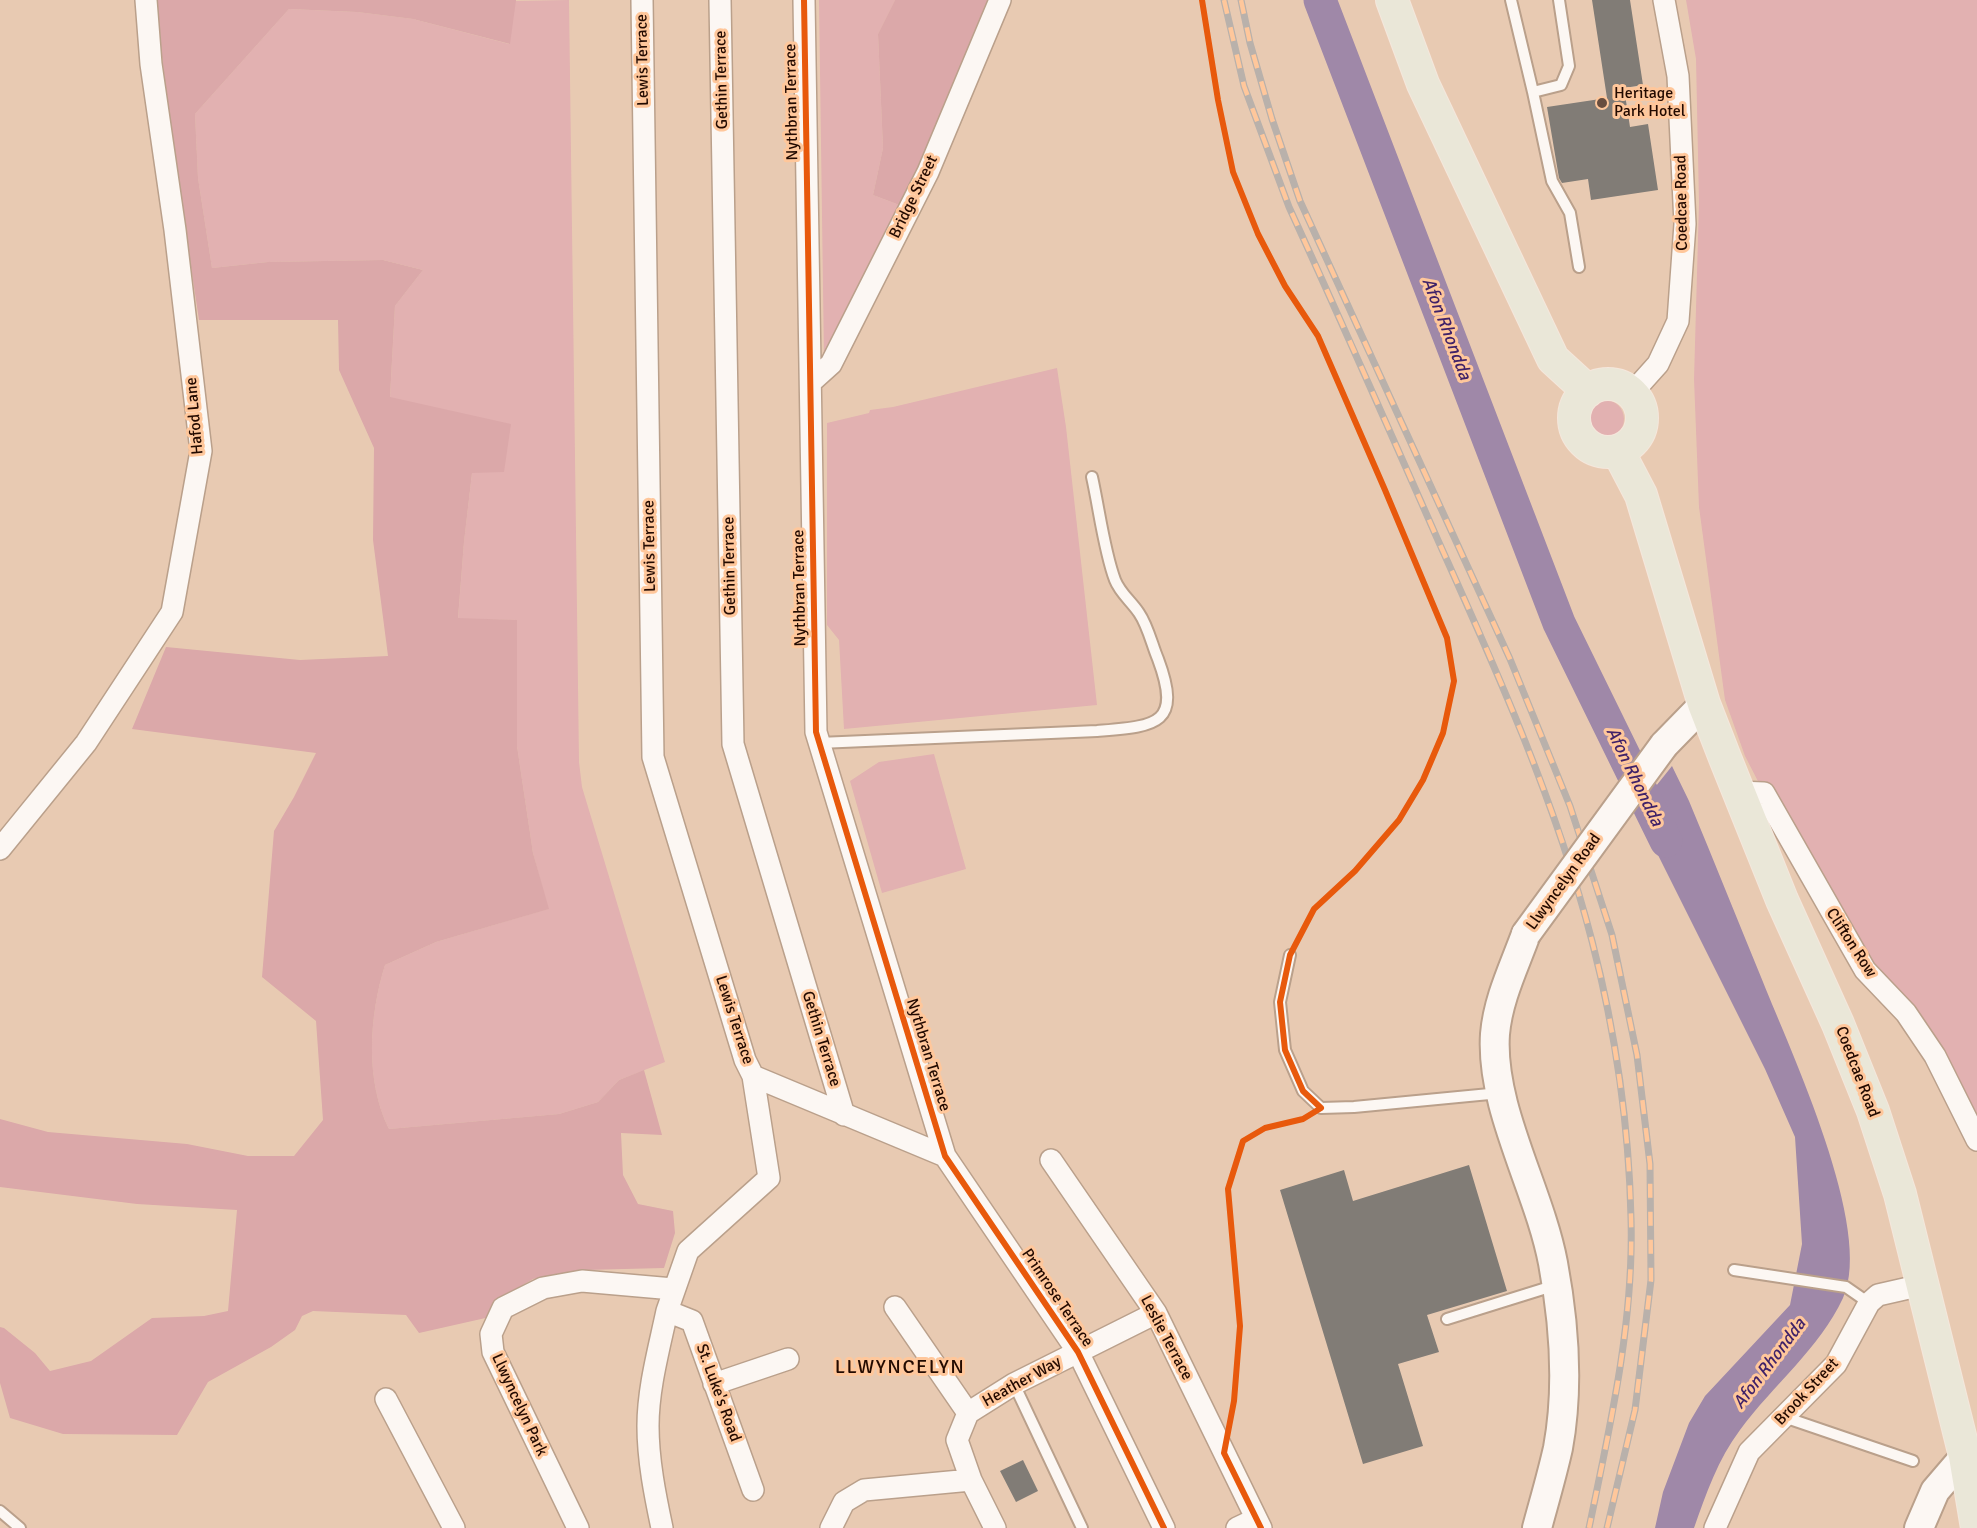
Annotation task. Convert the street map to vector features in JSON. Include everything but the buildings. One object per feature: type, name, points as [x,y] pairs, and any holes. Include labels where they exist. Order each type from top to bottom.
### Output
[{"type":"main road","points":[[1392,0],[1422,84],[1553,359],[1588,391]]},
{"type":"main road","points":[[1610,384],[1632,393],[1642,411],[1642,423],[1638,435],[1631,444],[1618,451],[1606,453],[1591,448],[1582,440],[1576,429],[1574,418],[1576,405],[1588,391],[1610,384]]},
{"type":"main road","points":[[1618,451],[1641,495],[1704,704]]},
{"type":"main road","name":"Llwyncelyn Road","points":[[1537,1528],[1558,1447],[1563,1396],[1563,1330],[1556,1285],[1537,1201],[1500,1093],[1495,1035],[1502,997],[1527,934],[1664,745],[1704,704]]},
{"type":"main road","name":"Coedcae Road","points":[[1704,704],[1738,792],[1873,1111],[1900,1194],[1923,1285],[1965,1456],[1977,1528]]},
{"type":"main road","points":[[1919,1528],[1935,1491],[1965,1456]]},
{"type":"street","name":"Hafod Lane","points":[[0,849],[86,743],[172,612],[201,451],[175,230],[151,64],[146,0]]},
{"type":"street","name":"Lewis Terrace","points":[[642,0],[653,757],[745,1060],[753,1076]]},
{"type":"street","name":"Gethin Terrace","points":[[720,0],[733,744],[844,1115]]},
{"type":"street","name":"Nythbran Terrace","points":[[804,0],[816,732],[945,1156]]},
{"type":"street","name":"Bridge Street","points":[[811,382],[831,364],[928,172],[1000,0]]},
{"type":"street","name":"Coedcae Road","points":[[1632,393],[1658,364],[1678,321],[1685,224],[1678,76],[1664,0]]},
{"type":"street","name":"Clifton Row","points":[[1738,792],[1764,793],[1865,970],[1906,1013],[1935,1056],[1977,1140]]},
{"type":"street","points":[[753,1076],[945,1156]]},
{"type":"street","points":[[662,1528],[654,1489],[648,1426],[653,1380],[667,1311],[688,1251],[769,1179],[753,1076]]},
{"type":"street","name":"Primrose Terrace","points":[[945,1156],[1078,1352],[1164,1528]]},
{"type":"street","name":"Leslie Terrace","points":[[1051,1160],[1156,1313],[1259,1523]]},
{"type":"street","name":"Llwyncelyn Park","points":[[578,1528],[493,1352],[491,1334],[503,1308],[543,1288],[582,1281],[673,1289]]},
{"type":"street","points":[[1869,1304],[1878,1295],[1923,1285]]},
{"type":"street","name":"Brook Street","points":[[1715,1528],[1749,1452],[1836,1364],[1869,1304]]},
{"type":"street","points":[[895,1307],[969,1413]]},
{"type":"street","name":"St. Luke's Road","points":[[667,1311],[692,1321],[753,1490]]},
{"type":"street","name":"Heather Way","points":[[995,1528],[971,1480],[957,1440],[969,1413],[1014,1384],[1156,1313]]},
{"type":"street","points":[[714,1384],[788,1359]]},
{"type":"street","points":[[386,1398],[454,1528]]},
{"type":"street","points":[[831,1528],[844,1502],[864,1490],[971,1480]]},
{"type":"street","points":[[1237,1528],[1259,1523]]},
{"type":"lane","points":[[1511,0],[1552,181],[1570,213],[1579,267]]},
{"type":"lane","points":[[1533,92],[1561,85],[1569,66],[1559,0]]},
{"type":"lane","points":[[819,743],[1108,730],[1140,727],[1160,716],[1169,698],[1167,683],[1140,614],[1115,580],[1092,477]]},
{"type":"lane","points":[[1290,956],[1280,1002],[1285,1050],[1303,1091],[1321,1108],[1500,1093]]},
{"type":"lane","points":[[1734,1270],[1846,1287],[1869,1304]]},
{"type":"lane","points":[[1447,1318],[1556,1285]]},
{"type":"lane","points":[[1014,1384],[1082,1528]]},
{"type":"lane","points":[[1784,1417],[1913,1461]]},
{"type":"lane","points":[[0,1511],[20,1528]]},
{"type":"shaded area","points":[[155,0],[516,0],[510,44],[413,19],[357,12],[289,9],[195,114],[198,178],[212,268],[268,262],[383,260],[423,270],[395,306],[390,397],[511,424],[504,472],[472,473],[458,618],[517,620],[517,746],[533,853],[549,909],[436,942],[385,965],[376,1005],[372,1048],[376,1090],[389,1129],[559,1114],[598,1102],[619,1080],[644,1070],[662,1135],[621,1133],[623,1175],[638,1204],[673,1211],[675,1233],[664,1268],[585,1270],[533,1279],[494,1302],[490,1317],[419,1333],[406,1315],[313,1311],[302,1316],[295,1330],[271,1347],[208,1382],[177,1435],[63,1434],[10,1418],[0,1383],[0,1327],[35,1353],[50,1371],[91,1361],[152,1318],[204,1316],[228,1311],[237,1210],[137,1204],[0,1187],[0,1119],[48,1132],[187,1144],[248,1156],[294,1156],[323,1120],[316,1021],[262,977],[274,831],[316,753],[132,729],[166,647],[300,660],[388,656],[373,540],[374,448],[339,370],[338,320],[199,320],[175,161]]},
{"type":"shaded area","points":[[569,0],[579,762],[582,787],[665,1062],[619,1080],[598,1102],[559,1114],[389,1129],[376,1090],[372,1048],[376,1005],[385,965],[436,942],[548,909],[533,853],[517,746],[517,620],[458,619],[472,473],[390,398],[395,306],[423,270],[383,260],[268,262],[212,268],[198,178],[195,114],[289,9],[357,12],[413,19],[509,44],[514,1]]},
{"type":"shaded area","points":[[819,0],[895,0],[878,34],[883,148],[873,195],[902,206],[824,359]]},
{"type":"shaded area","points":[[895,0],[989,0],[975,40],[902,206],[873,195],[883,148],[878,34]]},
{"type":"shaded area","points":[[1686,0],[1977,0],[1977,1140],[1935,1056],[1865,970],[1764,793],[1745,756],[1725,700],[1699,507],[1694,379],[1699,203],[1696,59]]},
{"type":"shaded area","points":[[1057,368],[1066,427],[1097,705],[844,729],[839,640],[827,625],[827,423],[869,413],[870,410],[893,407]]},
{"type":"shaded area","points":[[1605,400],[1619,405],[1624,419],[1619,433],[1605,438],[1591,433],[1586,419],[1591,405]]},
{"type":"shaded area","points":[[934,754],[966,869],[882,893],[850,781],[879,762]]},
{"type":"water","points":[[1672,766],[1689,801],[1809,1094],[1839,1186],[1848,1230],[1850,1268],[1843,1298],[1822,1334],[1753,1413],[1732,1441],[1708,1490],[1694,1528],[1655,1528],[1663,1492],[1689,1423],[1705,1396],[1790,1305],[1802,1244],[1795,1137],[1765,1069],[1636,811]]},
{"type":"waterway","name":"Afon Rhondda","points":[[1320,0],[1559,623],[1666,841]]},
{"type":"railway","points":[[1224,0],[1244,86],[1289,207],[1481,637],[1523,737],[1561,838],[1592,941],[1608,1009],[1624,1113],[1630,1183],[1631,1257],[1629,1296],[1619,1374],[1589,1528]]},
{"type":"railway","points":[[1241,0],[1250,43],[1272,119],[1300,201],[1510,659],[1570,806],[1612,935],[1637,1055],[1650,1164],[1651,1280],[1635,1410],[1607,1528]]},
{"type":"cycle path","points":[[804,0],[816,732],[945,1156],[1078,1352],[1164,1528]]},
{"type":"cycle path","points":[[1202,0],[1218,100],[1233,172],[1258,234],[1285,286],[1318,336],[1385,490],[1447,638],[1454,681],[1443,733],[1423,780],[1399,820],[1355,871],[1314,909],[1290,955],[1280,1002],[1285,1050],[1303,1091],[1321,1108],[1303,1119],[1265,1128],[1243,1141],[1228,1189],[1240,1326],[1234,1401],[1224,1453],[1261,1528]]},
{"type":"place","name":"Heritage Park Hotel","points":[[1602,103]]},
{"type":"district","name":"LLWYNCELYN","points":[[900,1368]]}]
